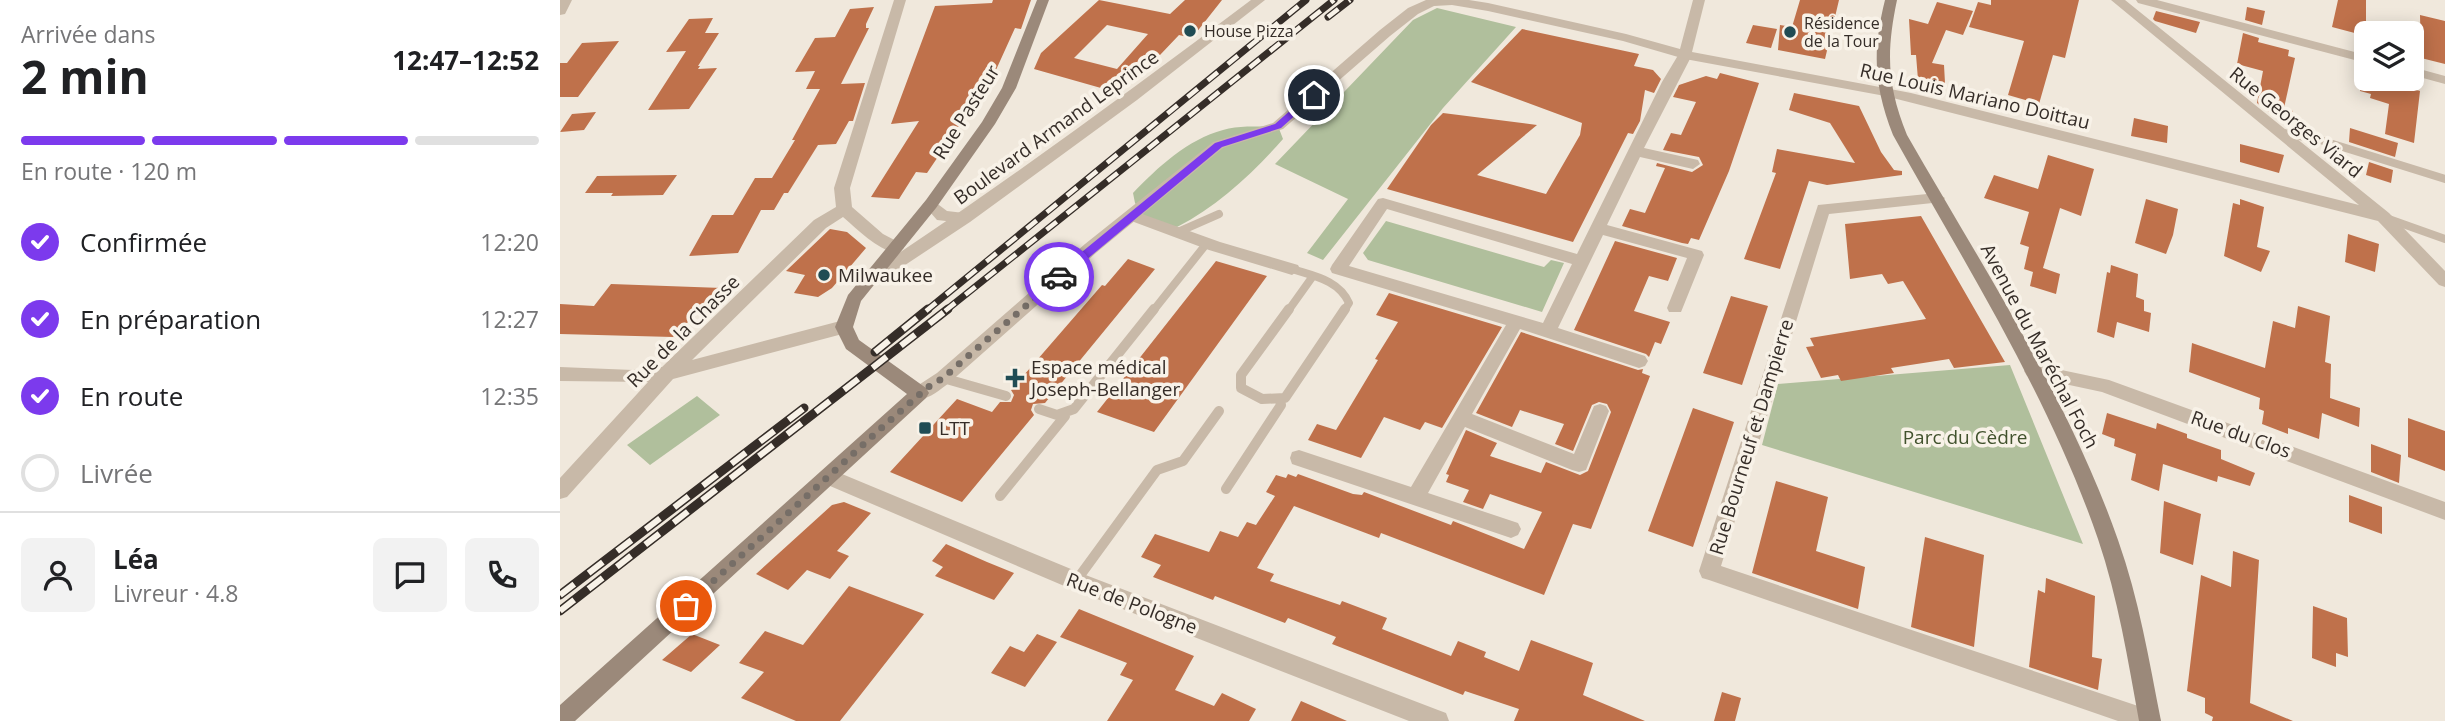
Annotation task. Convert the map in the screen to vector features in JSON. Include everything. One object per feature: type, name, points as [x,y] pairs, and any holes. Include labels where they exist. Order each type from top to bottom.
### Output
[{"type":"main road","name":"Rue Pasteur","points":[[844,327],[854,299],[931,204],[988,124],[1009,88],[1042,0]]},
{"type":"main road","name":"Avenue du Maréchal Foch","points":[[1891,0],[1885,29],[1885,92],[1900,135],[2033,371],[2077,460],[2109,542],[2133,631],[2150,721]]},
{"type":"main road","points":[[560,720],[920,393],[852,344],[844,327]]},
{"type":"street","points":[[560,11],[566,0]]},
{"type":"street","points":[[895,248],[877,238],[844,209],[842,188],[900,0]]},
{"type":"street","name":"Boulevard Armand Leprince","points":[[872,279],[964,218],[1132,97],[1259,0]]},
{"type":"street","points":[[1548,331],[1685,55],[1699,0]]},
{"type":"street","name":"Rue Georges Viard","points":[[2117,0],[2383,217],[2445,281]]},
{"type":"street","points":[[2142,0],[2354,56]]},
{"type":"street","name":"Rue Louis Mariano Doittau","points":[[1131,215],[1218,145],[1278,126],[1413,11],[1432,2],[1452,1],[1626,38],[1685,55],[1911,97],[2383,217]]},
{"type":"street","points":[[2424,74],[2445,80]]},
{"type":"street","points":[[1636,150],[1693,164]]},
{"type":"street","name":"Rue Bourneuf et Dampierre","points":[[1937,198],[1823,209],[1709,571],[2150,721]]},
{"type":"street","points":[[1582,261],[1382,203],[1338,269],[1639,361]]},
{"type":"street","points":[[931,204],[943,216],[964,218]]},
{"type":"street","name":"Rue de la Chasse","points":[[560,491],[667,373],[820,224],[844,209]]},
{"type":"street","points":[[920,393],[943,378],[1131,215],[1207,243],[1293,269]]},
{"type":"street","points":[[1598,229],[1696,255],[1675,308]]},
{"type":"street","points":[[1415,498],[1517,322]]},
{"type":"street","points":[[560,374],[633,377],[667,373],[844,327]]},
{"type":"street","name":"Rue du Clos","points":[[2033,371],[2103,385],[2445,510]]},
{"type":"street","points":[[1462,418],[1579,464],[1600,411]]},
{"type":"street","points":[[1299,457],[1511,529]]},
{"type":"street","name":"Rue de Pologne","points":[[830,477],[1076,581],[1438,721]]},
{"type":"lane","points":[[2279,132],[2320,140],[2445,180]]},
{"type":"lane","points":[[1178,233],[1220,215]]},
{"type":"lane","points":[[2383,217],[2445,239]]},
{"type":"lane","points":[[1000,496],[1065,416],[1074,409],[1207,243]]},
{"type":"lane","points":[[1293,269],[1313,276],[1340,287],[1347,294],[1349,303],[1285,398],[1273,403],[1254,397],[1241,388],[1241,375],[1313,276]]},
{"type":"lane","points":[[943,378],[1006,396]]},
{"type":"lane","points":[[1226,489],[1281,405],[1280,400]]},
{"type":"lane","points":[[1039,410],[1056,417],[1065,416]]},
{"type":"lane","points":[[1076,581],[1157,470],[1183,461],[1219,411]]},
{"type":"green space","points":[[1437,8],[1516,27],[1443,108],[1323,260],[1307,253],[1348,199],[1275,164],[1413,20]]},
{"type":"green space","points":[[1278,126],[1283,139],[1260,164],[1221,199],[1192,219],[1177,227],[1146,219],[1135,203],[1133,193],[1142,183],[1185,147],[1198,140],[1230,128]]},
{"type":"green space","points":[[1386,221],[1544,267],[1551,260],[1564,263],[1542,312],[1368,260],[1363,253]]},
{"type":"green space","name":"Parc du Cèdre","points":[[2010,365],[2083,544],[1762,445],[1778,384]]},
{"type":"green space","points":[[697,396],[720,415],[650,465],[627,445]]},
{"type":"building","points":[[993,0],[1031,0],[1021,29],[1015,28],[976,114],[967,114],[927,173],[916,172],[899,199],[871,197],[919,121],[891,124],[935,6],[992,3]]},
{"type":"building","points":[[1099,0],[1170,14],[1185,0],[1222,0],[1192,38],[1179,35],[1160,55],[1154,54],[1137,74],[1118,69],[1128,72],[1108,90],[1034,69],[1041,53]],"holes":[[[1107,25],[1148,34],[1117,69],[1074,58]]]},
{"type":"building","name":"Résidence de la Tour","points":[[1800,0],[1839,0],[1825,59],[1778,50],[1780,25],[1792,27]]},
{"type":"building","points":[[1991,0],[2079,0],[2065,58],[2053,55],[2039,104],[2008,95],[2024,41],[1969,27],[1978,2],[1991,5]]},
{"type":"building","points":[[2338,0],[2366,0],[2366,21],[2354,21],[2354,33],[2332,27]]},
{"type":"building","points":[[1937,2],[1973,11],[1963,35],[1946,30],[1932,63],[1944,65],[1945,83],[1924,81],[1919,92],[1916,55],[1911,55],[1909,19],[1928,24]]},
{"type":"building","points":[[874,7],[866,24],[866,28],[869,28],[841,84],[865,83],[853,121],[849,121],[836,144],[818,145],[774,210],[761,210],[738,253],[689,256],[712,215],[733,215],[755,178],[772,178],[795,140],[792,140],[820,89],[806,89],[815,71],[795,72],[815,38],[835,37],[850,9]]},
{"type":"building","points":[[2247,7],[2265,11],[2262,25],[2245,20]]},
{"type":"building","points":[[2156,11],[2200,22],[2196,33],[2155,21],[2153,19]]},
{"type":"building","points":[[2420,15],[2445,21],[2445,64],[2424,59],[2424,21],[2420,21]]},
{"type":"building","points":[[713,18],[705,33],[719,33],[698,69],[717,68],[689,109],[648,110],[686,51],[666,52],[689,19]]},
{"type":"building","points":[[1753,25],[1777,29],[1771,48],[1746,43]]},
{"type":"building","points":[[1522,29],[1639,54],[1634,66],[1653,70],[1661,79],[1654,93],[1645,90],[1640,121],[1633,134],[1628,133],[1573,242],[1387,189],[1431,125],[1443,113],[1537,125],[1477,175],[1546,194],[1580,135],[1582,123],[1471,82]]},
{"type":"building","points":[[2243,33],[2259,38],[2258,42],[2289,50],[2288,56],[2295,58],[2284,108],[2293,111],[2290,128],[2257,103],[2263,71],[2237,64]]},
{"type":"building","points":[[619,41],[578,97],[560,97],[560,63],[567,63],[582,43]]},
{"type":"building","points":[[1720,73],[1759,83],[1729,171],[1699,240],[1691,238],[1688,244],[1682,243],[1622,226],[1630,209],[1645,213],[1665,168],[1656,166],[1657,163],[1692,172],[1703,165],[1699,157],[1663,150],[1671,133],[1681,135],[1696,102],[1673,97],[1679,85],[1706,76],[1717,79]]},
{"type":"building","points":[[2360,91],[2420,91],[2414,143],[2385,134],[2389,104],[2370,98],[2371,94]]},
{"type":"building","points":[[1794,93],[1859,106],[1881,152],[1894,170],[1902,171],[1902,175],[1827,185],[1809,181],[1780,269],[1744,259],[1776,173],[1772,172],[1777,149],[1855,163],[1830,123],[1789,110]]},
{"type":"building","points":[[596,112],[584,130],[560,132],[572,114]]},
{"type":"building","points":[[2134,118],[2168,126],[2167,143],[2131,136]]},
{"type":"building","points":[[2350,128],[2398,143],[2395,157],[2349,142]]},
{"type":"building","points":[[2240,144],[2284,155],[2279,173],[2240,162]]},
{"type":"building","points":[[2048,155],[2094,169],[2081,216],[2060,208],[2043,268],[2060,274],[2056,294],[2030,286],[2033,272],[2024,269],[2029,247],[2020,244],[2029,212],[1984,198],[1994,175],[2038,189]]},
{"type":"building","points":[[2369,162],[2393,170],[2391,183],[2366,175]]},
{"type":"building","points":[[677,175],[663,195],[611,196],[613,193],[585,193],[597,176]]},
{"type":"building","points":[[2146,199],[2178,209],[2166,254],[2135,243]]},
{"type":"building","points":[[2240,199],[2264,207],[2257,247],[2270,251],[2261,272],[2224,256],[2233,203],[2240,205]]},
{"type":"building","points":[[1921,216],[2005,362],[1954,368],[1949,359],[1891,368],[1894,373],[1841,381],[1838,375],[1821,378],[1806,347],[1814,346],[1810,338],[1926,319],[1903,281],[1888,284],[1882,274],[1850,279],[1845,224]]},
{"type":"building","points":[[830,229],[847,232],[866,248],[832,288],[818,297],[794,293],[805,275],[786,271]]},
{"type":"building","points":[[2348,234],[2379,244],[2375,272],[2345,262]]},
{"type":"building","points":[[1615,241],[1677,258],[1668,281],[1649,276],[1634,311],[1670,322],[1661,344],[1655,342],[1649,357],[1574,330]]},
{"type":"building","points":[[1128,259],[1155,269],[1045,403],[1033,404],[1031,410],[1034,415],[962,502],[890,472],[957,399],[992,412],[1000,402],[1011,402],[1014,395],[1011,390]]},
{"type":"building","points":[[1216,261],[1267,276],[1154,432],[1097,412]]},
{"type":"building","points":[[2111,265],[2138,274],[2136,297],[2144,300],[2144,311],[2151,313],[2149,332],[2117,322],[2114,338],[2097,332],[2107,272],[2110,273]]},
{"type":"building","points":[[611,284],[722,288],[673,337],[560,334],[560,304],[594,306]]},
{"type":"building","points":[[1389,293],[1502,327],[1442,428],[1425,422],[1420,430],[1384,417],[1361,458],[1308,440],[1317,424],[1336,430],[1378,360],[1375,359],[1398,322],[1376,315]]},
{"type":"building","points":[[1731,296],[1768,306],[1742,385],[1703,373]]},
{"type":"building","points":[[2298,306],[2330,316],[2325,362],[2331,364],[2330,398],[2360,408],[2359,427],[2322,413],[2319,439],[2288,428],[2288,434],[2262,424],[2264,411],[2259,409],[2260,398],[2189,372],[2192,343],[2265,368],[2273,321],[2295,328]]},
{"type":"building","points":[[1521,332],[1638,370],[1643,369],[1642,373],[1650,376],[1591,529],[1573,524],[1544,595],[1381,533],[1379,538],[1294,506],[1257,568],[1274,574],[1270,581],[1340,605],[1342,601],[1387,618],[1382,629],[1451,656],[1458,641],[1486,652],[1484,657],[1519,671],[1531,640],[1593,663],[1583,695],[1645,721],[1514,721],[1519,709],[1465,691],[1463,695],[1332,644],[1336,637],[1288,618],[1285,623],[1215,596],[1213,600],[1153,577],[1161,565],[1141,557],[1155,534],[1209,552],[1220,531],[1238,537],[1247,522],[1256,525],[1275,496],[1266,492],[1276,475],[1286,478],[1288,474],[1296,477],[1298,474],[1353,494],[1362,495],[1364,492],[1451,525],[1453,521],[1524,549],[1542,512],[1490,494],[1483,509],[1463,502],[1469,490],[1446,482],[1449,475],[1446,474],[1466,430],[1497,443],[1490,456],[1541,473],[1546,462],[1580,475],[1588,471],[1611,412],[1607,404],[1599,402],[1592,405],[1573,451],[1555,444],[1564,424],[1520,410],[1512,427],[1476,413]]},
{"type":"building","points":[[1693,408],[1734,422],[1693,547],[1648,531]]},
{"type":"building","points":[[2107,413],[2156,429],[2157,423],[2187,434],[2187,438],[2221,450],[2221,459],[2255,473],[2250,486],[2218,476],[2217,482],[2163,464],[2159,491],[2131,480],[2136,454],[2114,446],[2115,439],[2102,434]]},
{"type":"building","points":[[2408,418],[2445,431],[2445,471],[2408,457]]},
{"type":"building","points":[[2371,444],[2401,455],[2399,483],[2371,472]]},
{"type":"building","points":[[1776,481],[1828,497],[1816,551],[1865,567],[1858,609],[1752,573]]},
{"type":"building","points":[[2349,495],[2382,507],[2382,534],[2349,522]]},
{"type":"building","points":[[2164,501],[2201,514],[2193,565],[2160,553]]},
{"type":"building","points":[[844,502],[871,513],[837,551],[849,556],[830,579],[807,570],[788,590],[756,574],[832,505]]},
{"type":"building","points":[[1925,537],[1984,555],[1974,647],[1911,627]]},
{"type":"building","points":[[946,544],[1014,573],[994,600],[935,576],[943,567],[932,561]]},
{"type":"building","points":[[2233,551],[2259,560],[2250,703],[2293,721],[2212,721],[2213,717],[2205,713],[2205,698],[2187,691],[2201,575],[2231,587]]},
{"type":"building","points":[[2046,578],[2095,596],[2092,657],[2102,659],[2098,690],[2029,667],[2038,590],[2045,593]]},
{"type":"building","points":[[849,586],[924,614],[840,721],[796,721],[741,698],[764,672],[739,663],[765,631],[803,645]]},
{"type":"building","points":[[2313,606],[2347,618],[2348,657],[2336,653],[2336,667],[2312,658]]},
{"type":"building","points":[[1079,609],[1194,656],[1175,690],[1214,706],[1222,693],[1256,709],[1249,721],[1107,721],[1133,680],[1120,675],[1127,663],[1060,637]]},
{"type":"building","points":[[692,634],[720,645],[691,672],[662,660]]},
{"type":"building","points":[[1037,634],[1057,642],[1025,687],[991,673],[1010,646],[1024,652]]},
{"type":"building","points":[[1722,692],[1741,698],[1735,721],[1714,721]]},
{"type":"building","points":[[1301,701],[1347,721],[1291,721]]},
{"type":"railway","points":[[926,311],[1306,0]]},
{"type":"railway","points":[[945,311],[1334,0]]},
{"type":"railway","points":[[1328,17],[1350,0]]},
{"type":"railway","points":[[875,352],[928,309]]},
{"type":"railway","points":[[560,611],[948,309]]},
{"type":"railway","points":[[560,595],[804,408]]},
{"type":"way so far","points":[[686,606],[887,423],[1059,277]]},
{"type":"place","name":"House Pizza","points":[[1190,31]]},
{"type":"place","name":"Résidence de la Tour","points":[[1790,32]]},
{"type":"place","name":"Milwaukee","points":[[824,275]]},
{"type":"place","name":"Espace médical Joseph-Bellanger","points":[[1015,378]]},
{"type":"place","name":"LTT","points":[[925,428]]},
{"type":"route","points":[[1059,277],[1218,145],[1278,126],[1314,95]]}]
